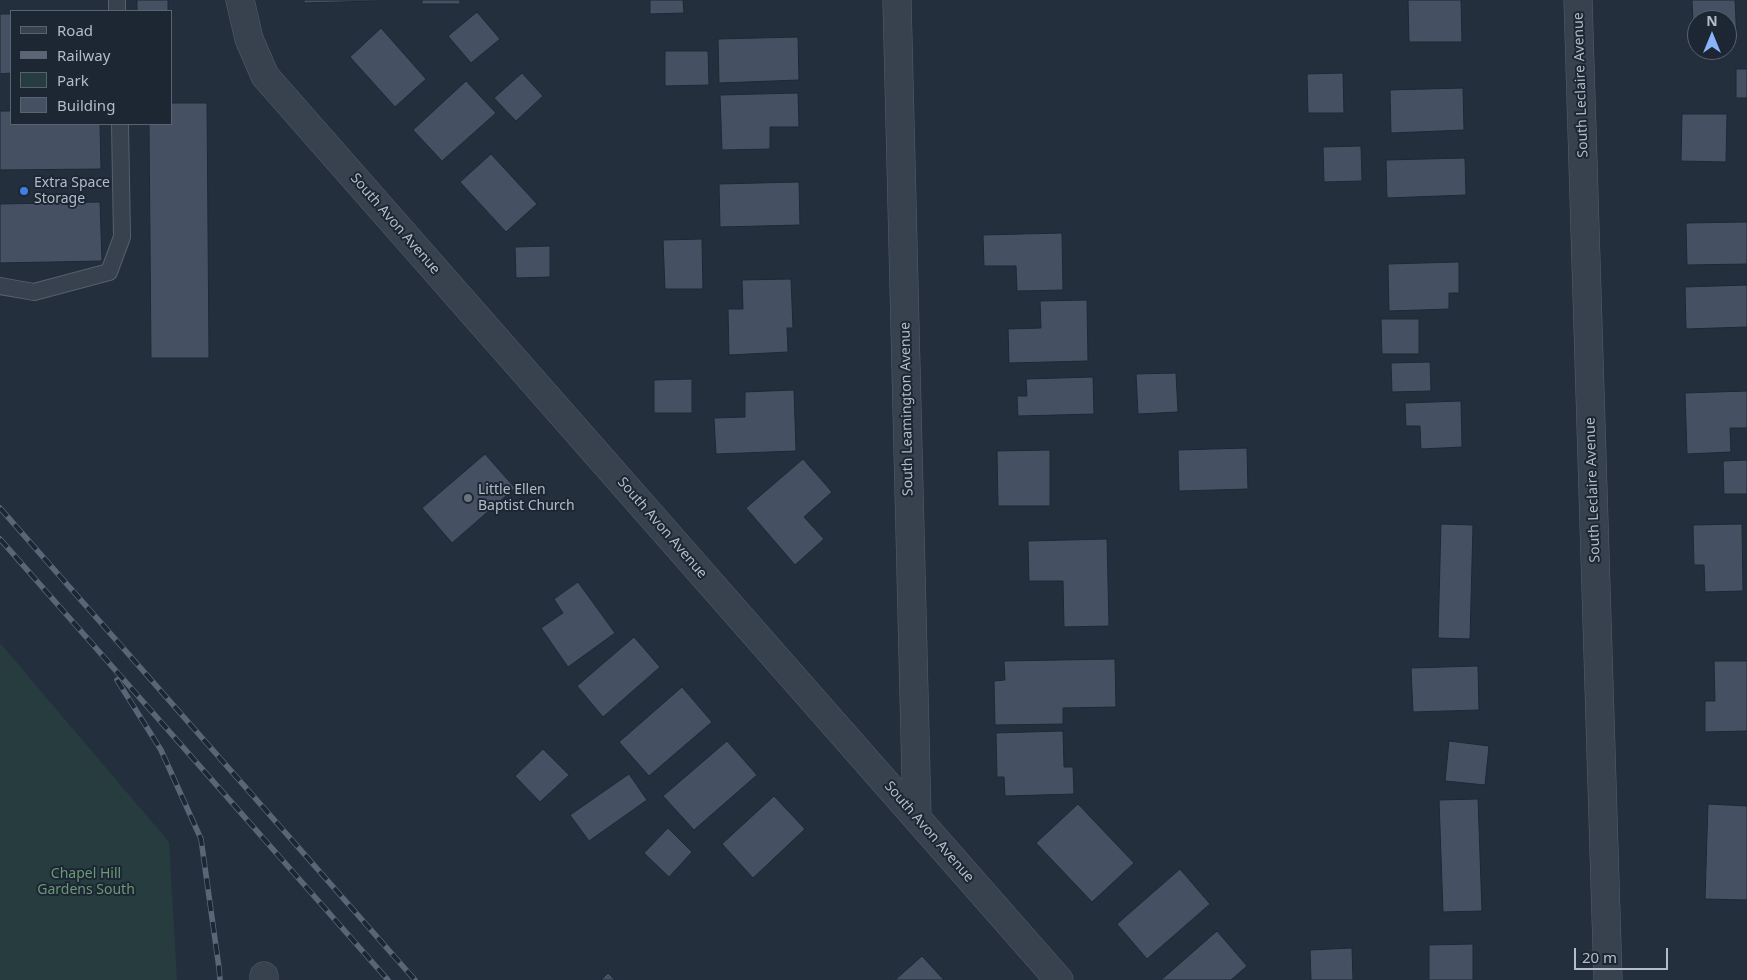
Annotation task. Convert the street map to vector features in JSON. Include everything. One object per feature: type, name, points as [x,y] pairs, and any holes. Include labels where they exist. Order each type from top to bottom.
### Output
[{"type":"street","name":"South Avon Avenue","points":[[240,0],[249,39],[265,76],[1060,980]]},
{"type":"street","name":"South Leamington Avenue","points":[[897,0],[917,817]]},
{"type":"street","name":"South Leclaire Avenue","points":[[1578,0],[1608,980]]},
{"type":"lane","points":[[0,286],[34,292],[109,272],[122,237],[120,125]]},
{"type":"green space","name":"Chapel Hill Gardens South","points":[[0,643],[169,842],[177,980],[0,980]]},
{"type":"building","points":[[137,0],[168,0],[168,10],[137,10]]},
{"type":"building","points":[[304,0],[377,0],[377,1],[304,3]]},
{"type":"building","points":[[422,0],[460,0],[460,4],[422,4]]},
{"type":"building","points":[[650,0],[683,0],[684,13],[650,14]]},
{"type":"building","points":[[1408,0],[1461,0],[1462,42],[1409,42]]},
{"type":"building","points":[[1692,0],[1735,0],[1736,10],[1692,10]]},
{"type":"building","points":[[477,12],[500,39],[471,63],[448,36]]},
{"type":"building","points":[[0,14],[10,14],[10,73],[0,74]]},
{"type":"building","points":[[381,28],[426,79],[395,107],[350,57]]},
{"type":"building","points":[[798,37],[799,80],[719,83],[718,39]]},
{"type":"building","points":[[665,51],[708,51],[709,85],[665,86]]},
{"type":"building","points":[[1736,69],[1747,69],[1747,98],[1736,98]]},
{"type":"building","points":[[522,73],[543,96],[516,121],[494,98]]},
{"type":"building","points":[[1343,73],[1344,113],[1308,113],[1307,74]]},
{"type":"building","points":[[466,81],[496,113],[442,161],[413,130]]},
{"type":"building","points":[[1463,88],[1464,130],[1391,133],[1390,90]]},
{"type":"building","points":[[798,93],[799,127],[770,127],[770,149],[722,150],[720,95]]},
{"type":"building","points":[[172,103],[207,103],[209,358],[151,358],[149,125],[172,125]]},
{"type":"building","points":[[0,111],[10,111],[10,125],[100,125],[101,169],[0,170]]},
{"type":"building","points":[[1682,114],[1727,114],[1726,162],[1681,161]]},
{"type":"building","points":[[1361,146],[1362,181],[1324,182],[1323,147]]},
{"type":"building","points":[[491,154],[537,204],[506,232],[460,182]]},
{"type":"building","points":[[1465,158],[1466,195],[1387,198],[1386,160]]},
{"type":"building","points":[[799,182],[800,225],[720,227],[719,184]]},
{"type":"building","points":[[100,202],[102,261],[0,263],[0,204]]},
{"type":"building","points":[[1747,222],[1747,264],[1687,265],[1686,223]]},
{"type":"building","points":[[1062,233],[1063,290],[1017,291],[1016,266],[984,266],[983,235]]},
{"type":"building","points":[[702,239],[703,289],[665,289],[663,240]]},
{"type":"building","points":[[550,246],[550,277],[516,278],[515,247]]},
{"type":"building","points":[[1459,262],[1459,293],[1449,293],[1449,309],[1389,311],[1388,264]]},
{"type":"building","points":[[791,279],[793,328],[787,328],[788,352],[729,355],[728,309],[743,309],[742,280]]},
{"type":"building","points":[[1747,285],[1747,327],[1686,329],[1685,287]]},
{"type":"building","points":[[1087,300],[1088,361],[1009,363],[1008,329],[1041,328],[1040,301]]},
{"type":"building","points":[[1381,319],[1419,319],[1419,354],[1382,354]]},
{"type":"building","points":[[1430,362],[1431,391],[1392,392],[1391,363]]},
{"type":"building","points":[[1176,373],[1178,412],[1138,414],[1136,374]]},
{"type":"building","points":[[1093,377],[1094,414],[1018,416],[1017,396],[1027,396],[1026,379]]},
{"type":"building","points":[[692,379],[692,413],[654,413],[654,380]]},
{"type":"building","points":[[794,390],[796,451],[716,454],[714,418],[745,417],[745,392]]},
{"type":"building","points":[[1747,391],[1747,428],[1730,428],[1731,452],[1687,454],[1685,393]]},
{"type":"building","points":[[1461,401],[1462,447],[1421,449],[1420,426],[1406,426],[1405,403]]},
{"type":"building","points":[[1247,448],[1248,489],[1179,491],[1178,450]]},
{"type":"building","points":[[1050,450],[1050,506],[998,506],[997,451]]},
{"type":"building","name":"Little Ellen Baptist Church","points":[[485,454],[515,488],[452,543],[422,508]]},
{"type":"building","points":[[803,459],[832,492],[804,517],[824,539],[795,565],[746,508]]},
{"type":"building","points":[[1747,460],[1747,494],[1724,494],[1723,461]]},
{"type":"building","points":[[1441,524],[1473,525],[1470,639],[1438,638]]},
{"type":"building","points":[[1742,524],[1743,591],[1705,592],[1704,565],[1694,565],[1693,525]]},
{"type":"building","points":[[1107,539],[1109,626],[1064,627],[1063,581],[1029,581],[1028,541]]},
{"type":"building","points":[[578,582],[615,633],[568,667],[541,628],[563,613],[554,599]]},
{"type":"building","points":[[634,637],[660,667],[603,717],[577,686]]},
{"type":"building","points":[[1115,659],[1116,707],[1063,708],[1063,724],[995,725],[994,681],[1005,680],[1004,661]]},
{"type":"building","points":[[1714,661],[1747,661],[1747,731],[1705,732],[1705,701],[1715,701]]},
{"type":"building","points":[[1478,666],[1479,710],[1413,712],[1411,668]]},
{"type":"building","points":[[682,687],[712,722],[649,776],[619,742]]},
{"type":"building","points":[[1063,731],[1064,767],[1073,767],[1074,794],[1005,796],[1004,777],[997,777],[996,733]]},
{"type":"building","points":[[727,741],[757,775],[694,830],[663,796]]},
{"type":"building","points":[[1449,741],[1489,746],[1485,785],[1445,781]]},
{"type":"building","points":[[543,749],[569,775],[540,802],[515,776]]},
{"type":"building","points":[[629,774],[647,800],[589,841],[570,815]]},
{"type":"building","points":[[774,796],[805,829],[753,878],[722,844]]},
{"type":"building","points":[[1478,799],[1482,911],[1443,912],[1439,800]]},
{"type":"building","points":[[1078,804],[1134,863],[1092,902],[1036,843]]},
{"type":"building","points":[[1708,804],[1747,806],[1747,900],[1705,899]]},
{"type":"building","points":[[668,828],[692,852],[669,877],[644,853]]},
{"type":"building","points":[[1180,869],[1210,904],[1147,959],[1117,924]]},
{"type":"building","points":[[1217,931],[1247,966],[1231,980],[1161,980]]},
{"type":"building","points":[[1473,944],[1473,980],[1429,980],[1429,945]]},
{"type":"building","points":[[1352,948],[1353,980],[1311,980],[1310,950]]},
{"type":"building","points":[[922,956],[944,980],[895,980]]},
{"type":"building","points":[[608,973],[615,980],[601,980]]},
{"type":"railway","points":[[0,508],[415,980]]},
{"type":"railway","points":[[0,539],[388,980]]},
{"type":"railway","points":[[117,680],[161,750],[201,839],[220,980]]},
{"type":"place","name":"Extra Space Storage","points":[[24,191]]},
{"type":"place","name":"Little Ellen Baptist Church","points":[[468,498]]}]
